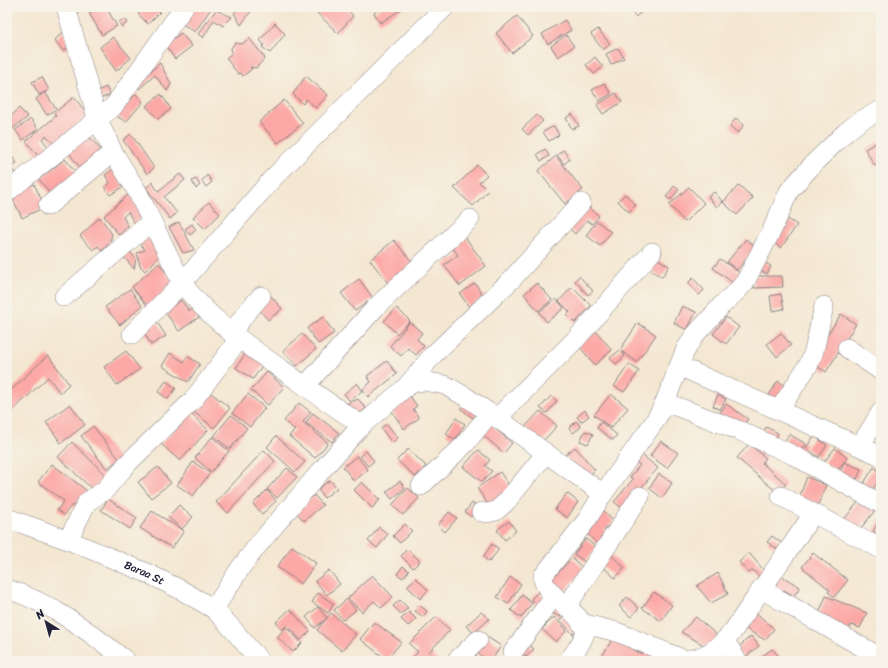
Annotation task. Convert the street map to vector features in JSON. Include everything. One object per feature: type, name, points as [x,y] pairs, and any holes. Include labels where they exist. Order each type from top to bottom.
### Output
[{"type":"street","points":[[66,7],[97,118],[114,152],[137,191],[182,283],[193,296],[235,336],[332,406],[362,425]]},
{"type":"street","points":[[7,192],[97,118],[108,112],[118,101],[184,7]]},
{"type":"street","points":[[132,334],[182,283],[273,178],[445,7]]},
{"type":"street","points":[[569,661],[585,632],[584,626],[544,584],[542,576],[581,528],[595,508],[602,494],[655,421],[665,402],[685,351],[694,336],[744,282],[773,228],[789,191],[815,162],[846,132],[860,121],[881,110]]},
{"type":"street","points":[[48,206],[114,152]]},
{"type":"street","points":[[214,609],[241,567],[258,545],[362,425],[406,386],[433,356],[510,281],[581,203]]},
{"type":"street","points":[[306,386],[376,307],[470,219]]},
{"type":"street","points":[[64,297],[151,222]]},
{"type":"street","points":[[421,486],[494,415],[577,338],[652,252]]},
{"type":"street","points":[[68,540],[87,502],[105,490],[128,464],[193,400],[235,336],[247,312],[261,296]]},
{"type":"street","points":[[779,410],[809,364],[814,351],[824,306]]},
{"type":"street","points":[[847,348],[881,371]]},
{"type":"street","points":[[679,366],[881,456]]},
{"type":"street","points":[[406,386],[415,382],[424,381],[445,385],[494,415],[602,494]]},
{"type":"street","points":[[665,402],[745,433],[792,456],[881,504]]},
{"type":"street","points":[[860,446],[881,412]]},
{"type":"street","points":[[481,512],[487,513],[496,511],[506,502],[546,453]]},
{"type":"street","points":[[513,652],[561,601],[640,496]]},
{"type":"street","points":[[781,496],[881,549]]},
{"type":"street","points":[[581,622],[617,632],[685,660],[694,660],[706,655],[724,642],[814,514]]},
{"type":"street","name":"Baraa St","points":[[7,518],[68,540],[147,573],[214,609],[260,661]]},
{"type":"street","points":[[7,589],[45,604],[63,615],[102,641],[123,660]]},
{"type":"street","points":[[761,589],[876,655]]},
{"type":"street","points":[[456,661],[478,640]]},
{"type":"street","points":[[724,642],[731,650],[737,661]]},
{"type":"building","points":[[100,7],[106,7],[117,26],[102,35],[89,13]]},
{"type":"building","points":[[144,7],[156,7],[160,12],[148,24],[138,14]]},
{"type":"building","points":[[192,7],[212,7],[195,32],[181,23]]},
{"type":"building","points":[[240,7],[254,7],[241,25],[234,13]]},
{"type":"building","points":[[320,7],[346,7],[353,16],[338,33],[315,11]]},
{"type":"building","points":[[381,7],[400,7],[402,9],[380,23],[374,13]]},
{"type":"building","points":[[629,7],[639,7],[642,12],[635,17]]},
{"type":"building","points":[[216,10],[232,17],[223,26],[214,20],[203,38],[198,34]]},
{"type":"building","points":[[517,16],[533,36],[512,53],[496,33]]},
{"type":"building","points":[[124,19],[128,22],[122,27],[119,22]]},
{"type":"building","points":[[565,20],[571,30],[548,44],[542,34]]},
{"type":"building","points":[[275,23],[285,34],[270,53],[262,47],[264,45],[260,40]]},
{"type":"building","points":[[598,29],[610,44],[603,50],[591,34]]},
{"type":"building","points":[[63,32],[69,47],[63,51],[55,40]]},
{"type":"building","points":[[181,33],[192,46],[175,59],[165,45]]},
{"type":"building","points":[[566,35],[574,46],[558,57],[551,46]]},
{"type":"building","points":[[113,37],[131,58],[116,71],[100,47]]},
{"type":"building","points":[[249,38],[265,58],[256,68],[250,67],[252,69],[243,76],[241,73],[238,74],[226,58],[232,53],[231,48],[235,43],[242,44]]},
{"type":"building","points":[[618,48],[624,58],[611,65],[606,54]]},
{"type":"building","points":[[595,57],[603,67],[594,74],[586,65]]},
{"type":"building","points":[[160,63],[171,84],[167,91],[155,75],[139,89],[136,84]]},
{"type":"building","points":[[306,76],[328,95],[316,108],[306,99],[303,104],[293,94]]},
{"type":"building","points":[[42,77],[49,90],[39,95],[32,82]]},
{"type":"building","points":[[604,83],[611,94],[599,101],[592,90]]},
{"type":"building","points":[[106,87],[110,95],[99,99],[96,92]]},
{"type":"building","points":[[45,92],[56,109],[47,115],[36,99]]},
{"type":"building","points":[[616,93],[622,102],[603,114],[597,105]]},
{"type":"building","points":[[136,94],[143,102],[126,122],[115,115]]},
{"type":"building","points":[[161,94],[171,109],[158,119],[146,106]]},
{"type":"building","points":[[74,97],[88,115],[53,143],[46,135],[42,139],[50,149],[39,157],[26,141],[56,116],[54,113]]},
{"type":"building","points":[[284,100],[303,123],[278,143],[259,122]]},
{"type":"building","points":[[19,108],[28,117],[11,130],[7,125],[7,121]]},
{"type":"building","points":[[572,114],[579,126],[572,129],[566,118]]},
{"type":"building","points":[[537,115],[543,121],[528,135],[522,129]]},
{"type":"building","points":[[736,118],[744,125],[738,133],[730,126]]},
{"type":"building","points":[[31,119],[38,129],[23,140],[15,130]]},
{"type":"building","points":[[554,126],[559,135],[549,141],[543,132]]},
{"type":"building","points":[[85,131],[104,154],[82,170],[64,147]]},
{"type":"building","points":[[131,134],[154,168],[147,174],[123,140]]},
{"type":"building","points":[[881,140],[881,163],[875,166],[865,149]]},
{"type":"building","points":[[545,149],[549,156],[541,161],[537,154]]},
{"type":"building","points":[[563,150],[570,159],[564,164],[557,155]]},
{"type":"building","points":[[7,151],[17,163],[10,167],[19,178],[7,188]]},
{"type":"building","points":[[556,156],[583,190],[565,204],[538,171]]},
{"type":"building","points":[[65,159],[77,174],[51,195],[39,179]]},
{"type":"building","points":[[477,165],[487,175],[479,182],[488,191],[473,206],[454,188]]},
{"type":"building","points":[[113,169],[123,187],[110,195],[105,188],[110,183],[105,175]]},
{"type":"building","points":[[180,174],[185,180],[164,197],[177,213],[170,219],[146,188],[152,182],[158,191]]},
{"type":"building","points":[[207,175],[212,182],[206,187],[202,181]]},
{"type":"building","points":[[196,179],[200,185],[196,189],[192,181]]},
{"type":"building","points":[[34,184],[45,207],[22,218],[11,195]]},
{"type":"building","points":[[739,185],[753,198],[737,215],[723,202]]},
{"type":"building","points":[[674,186],[679,189],[671,200],[666,197]]},
{"type":"building","points":[[689,187],[704,203],[685,222],[669,205]]},
{"type":"building","points":[[714,192],[723,202],[717,207],[708,197]]},
{"type":"building","points":[[130,193],[142,217],[135,224],[128,212],[123,217],[128,226],[119,235],[104,216]]},
{"type":"building","points":[[625,194],[636,205],[629,212],[618,201]]},
{"type":"building","points":[[209,202],[220,214],[205,229],[193,217]]},
{"type":"building","points":[[587,205],[599,216],[592,224],[587,220],[575,234],[568,227]]},
{"type":"building","points":[[100,217],[112,234],[110,242],[102,251],[98,246],[93,250],[80,236]]},
{"type":"building","points":[[786,218],[797,225],[781,248],[770,240]]},
{"type":"building","points":[[597,221],[611,232],[600,246],[586,235]]},
{"type":"building","points":[[179,222],[194,250],[183,253],[169,227]]},
{"type":"building","points":[[192,224],[196,230],[190,235],[185,229]]},
{"type":"building","points":[[145,233],[162,254],[145,271],[140,266],[137,253],[145,250],[137,239]]},
{"type":"building","points":[[465,237],[486,266],[460,286],[444,265],[458,255],[452,247]]},
{"type":"building","points":[[746,239],[756,247],[737,270],[727,262]]},
{"type":"building","points":[[394,240],[413,263],[388,283],[370,260]]},
{"type":"building","points":[[652,247],[662,253],[658,259],[669,266],[662,277],[642,265]]},
{"type":"building","points":[[129,251],[136,259],[134,269],[124,257]]},
{"type":"building","points":[[720,259],[740,273],[733,283],[713,268]]},
{"type":"building","points":[[758,259],[771,266],[767,274],[754,268]]},
{"type":"building","points":[[159,263],[173,282],[149,308],[132,287]]},
{"type":"building","points":[[579,276],[593,291],[588,295],[575,281]]},
{"type":"building","points":[[754,276],[782,276],[783,287],[754,288]]},
{"type":"building","points":[[693,278],[704,290],[699,295],[688,283]]},
{"type":"building","points":[[359,279],[373,298],[355,311],[341,293]]},
{"type":"building","points":[[475,283],[484,297],[469,307],[460,294]]},
{"type":"building","points":[[537,283],[552,300],[538,311],[524,294]]},
{"type":"building","points":[[572,287],[591,306],[575,323],[567,315],[570,312],[559,301]]},
{"type":"building","points":[[130,289],[142,306],[120,325],[105,307]]},
{"type":"building","points":[[781,294],[784,309],[772,311],[770,296]]},
{"type":"building","points":[[271,296],[282,309],[268,320],[257,307]]},
{"type":"building","points":[[556,299],[564,308],[547,322],[539,312]]},
{"type":"building","points":[[181,300],[189,311],[193,309],[199,317],[179,331],[165,312]]},
{"type":"building","points":[[682,306],[696,312],[687,330],[674,323]]},
{"type":"building","points":[[397,308],[410,321],[397,334],[384,321]]},
{"type":"building","points":[[841,314],[856,324],[826,372],[810,362]]},
{"type":"building","points":[[323,317],[334,333],[318,344],[307,328]]},
{"type":"building","points":[[726,317],[739,327],[726,344],[713,334]]},
{"type":"building","points":[[157,322],[166,336],[151,345],[143,330]]},
{"type":"building","points":[[410,322],[422,333],[417,339],[424,346],[416,355],[408,348],[401,356],[390,346]]},
{"type":"building","points":[[638,323],[656,335],[637,362],[621,351],[625,356],[616,364],[610,358],[620,350]]},
{"type":"building","points":[[595,330],[612,350],[595,365],[578,345]]},
{"type":"building","points":[[781,333],[791,345],[777,357],[767,344]]},
{"type":"building","points":[[302,334],[316,349],[297,366],[283,351]]},
{"type":"building","points":[[126,351],[140,369],[117,385],[104,367]]},
{"type":"building","points":[[246,352],[264,363],[253,379],[236,368]]},
{"type":"building","points":[[170,353],[184,362],[187,356],[200,364],[188,382],[162,366]]},
{"type":"building","points":[[48,355],[69,384],[60,393],[48,377],[7,416],[7,394]]},
{"type":"building","points":[[387,361],[397,374],[368,397],[363,390],[350,401],[344,394],[357,383],[362,390],[371,382],[367,376]]},
{"type":"building","points":[[629,364],[639,371],[624,392],[614,386]]},
{"type":"building","points":[[267,372],[284,387],[268,405],[251,390]]},
{"type":"building","points":[[166,381],[176,388],[168,399],[158,392]]},
{"type":"building","points":[[778,381],[789,388],[779,402],[769,395]]},
{"type":"building","points":[[206,389],[230,408],[214,428],[190,409]]},
{"type":"building","points":[[248,394],[265,408],[250,427],[232,413]]},
{"type":"building","points":[[611,394],[628,408],[611,428],[594,415]]},
{"type":"building","points":[[718,395],[726,399],[720,410],[713,406]]},
{"type":"building","points":[[410,396],[417,406],[413,409],[419,418],[404,429],[391,410]]},
{"type":"building","points":[[551,396],[557,401],[547,413],[540,408]]},
{"type":"building","points":[[358,399],[366,408],[356,418],[344,405]]},
{"type":"building","points":[[299,403],[311,412],[303,422],[328,443],[315,458],[289,436],[295,430],[284,421]]},
{"type":"building","points":[[70,404],[85,425],[61,443],[46,422]]},
{"type":"building","points":[[465,404],[477,413],[473,418],[461,409]]},
{"type":"building","points":[[726,404],[748,419],[739,431],[718,416]]},
{"type":"building","points":[[585,410],[589,416],[581,422],[577,417]]},
{"type":"building","points":[[540,411],[557,426],[542,442],[525,427]]},
{"type":"building","points":[[190,413],[208,430],[180,461],[161,444]]},
{"type":"building","points":[[313,413],[339,433],[332,442],[306,423]]},
{"type":"building","points":[[231,415],[247,428],[230,449],[214,436]]},
{"type":"building","points":[[456,418],[465,424],[455,440],[446,434]]},
{"type":"building","points":[[576,421],[581,427],[573,433],[569,428]]},
{"type":"building","points":[[488,422],[512,443],[504,453],[479,432]]},
{"type":"building","points":[[601,422],[617,435],[613,440],[597,428]]},
{"type":"building","points":[[387,424],[398,438],[392,443],[381,428]]},
{"type":"building","points":[[93,426],[119,459],[107,469],[81,436]]},
{"type":"building","points":[[766,427],[778,433],[773,444],[761,438]]},
{"type":"building","points":[[585,431],[593,434],[588,444],[580,441]]},
{"type":"building","points":[[789,434],[806,444],[799,456],[782,446]]},
{"type":"building","points":[[276,436],[305,462],[295,472],[267,447]]},
{"type":"building","points":[[814,436],[827,445],[819,457],[806,448]]},
{"type":"building","points":[[212,437],[229,451],[211,472],[195,458]]},
{"type":"building","points":[[661,441],[678,453],[667,468],[650,456]]},
{"type":"building","points":[[72,442],[107,476],[93,490],[58,457]]},
{"type":"building","points":[[749,444],[766,458],[762,463],[786,484],[778,493],[737,458]]},
{"type":"building","points":[[575,447],[595,470],[585,479],[565,455]]},
{"type":"building","points":[[835,448],[847,458],[837,471],[824,462]]},
{"type":"building","points":[[408,449],[426,466],[415,477],[397,460]]},
{"type":"building","points":[[264,450],[275,461],[228,513],[216,502]]},
{"type":"building","points":[[478,450],[490,460],[485,466],[492,471],[482,482],[463,467]]},
{"type":"building","points":[[636,450],[658,468],[623,509],[614,502],[633,479],[630,477],[640,465],[630,457]]},
{"type":"building","points":[[366,451],[374,461],[368,466],[360,456]]},
{"type":"building","points":[[357,456],[368,470],[354,481],[343,467]]},
{"type":"building","points":[[193,462],[210,473],[193,496],[177,485]]},
{"type":"building","points":[[844,462],[861,469],[857,479],[840,473]]},
{"type":"building","points":[[52,464],[91,494],[79,510],[72,505],[64,515],[57,510],[64,501],[38,482]]},
{"type":"building","points":[[158,467],[171,483],[151,498],[138,482]]},
{"type":"building","points":[[874,467],[881,472],[881,477],[871,492],[862,486]]},
{"type":"building","points":[[287,468],[297,477],[277,498],[267,489]]},
{"type":"building","points":[[500,472],[512,490],[489,506],[477,488]]},
{"type":"building","points":[[659,474],[672,483],[662,498],[649,488]]},
{"type":"building","points":[[807,477],[826,485],[816,510],[797,503]]},
{"type":"building","points":[[330,480],[337,488],[324,498],[318,489]]},
{"type":"building","points":[[400,481],[405,488],[392,499],[386,492]]},
{"type":"building","points":[[362,482],[380,500],[372,508],[354,490]]},
{"type":"building","points":[[881,483],[881,499],[875,496]]},
{"type":"building","points":[[408,488],[419,498],[403,515],[392,505]]},
{"type":"building","points":[[267,490],[276,501],[262,514],[253,504]]},
{"type":"building","points":[[567,493],[578,502],[567,518],[555,509]]},
{"type":"building","points":[[314,495],[323,505],[304,521],[295,511]]},
{"type":"building","points":[[863,496],[877,508],[856,534],[842,522]]},
{"type":"building","points":[[108,499],[137,518],[130,529],[101,510]]},
{"type":"building","points":[[472,503],[477,507],[471,517],[465,512]]},
{"type":"building","points":[[179,505],[193,517],[182,529],[168,517]]},
{"type":"building","points":[[602,509],[613,521],[604,530],[609,534],[598,545],[582,528]]},
{"type":"building","points":[[152,511],[184,531],[172,548],[140,528]]},
{"type":"building","points":[[449,512],[457,518],[445,532],[438,525]]},
{"type":"building","points":[[880,519],[881,520],[881,536],[873,531]]},
{"type":"building","points":[[509,521],[516,531],[505,540],[497,530]]},
{"type":"building","points":[[405,524],[412,531],[400,543],[393,536]]},
{"type":"building","points":[[379,527],[388,534],[377,548],[368,541]]},
{"type":"building","points":[[772,536],[783,544],[779,550],[767,542]]},
{"type":"building","points":[[586,539],[597,548],[585,562],[574,554]]},
{"type":"building","points":[[492,544],[499,549],[489,562],[483,557]]},
{"type":"building","points":[[292,546],[316,563],[301,584],[277,567]]},
{"type":"building","points":[[407,549],[420,561],[413,568],[401,556]]},
{"type":"building","points":[[609,553],[625,568],[615,578],[599,563]]},
{"type":"building","points":[[749,553],[767,574],[761,579],[753,570],[749,573],[739,562]]},
{"type":"building","points":[[813,553],[848,580],[834,597],[828,592],[830,590],[802,567]]},
{"type":"building","points":[[572,558],[584,569],[563,593],[550,581]]},
{"type":"building","points":[[403,566],[409,571],[403,578],[397,574]]},
{"type":"building","points":[[329,570],[340,584],[327,595],[315,581]]},
{"type":"building","points":[[718,573],[728,594],[711,603],[697,586]]},
{"type":"building","points":[[372,575],[393,597],[381,608],[374,601],[362,612],[348,598]]},
{"type":"building","points":[[780,575],[800,587],[794,596],[784,590],[781,595],[771,589]]},
{"type":"building","points":[[510,577],[521,584],[508,604],[497,597]]},
{"type":"building","points":[[416,578],[428,590],[420,599],[407,586]]},
{"type":"building","points":[[538,592],[545,599],[538,606],[531,599]]},
{"type":"building","points":[[654,592],[672,605],[661,621],[642,608]]},
{"type":"building","points":[[318,593],[334,604],[328,613],[312,602]]},
{"type":"building","points":[[522,595],[532,603],[521,618],[511,610]]},
{"type":"building","points":[[826,596],[867,613],[860,628],[851,625],[849,631],[817,618]]},
{"type":"building","points":[[627,597],[639,608],[631,617],[619,606]]},
{"type":"building","points":[[347,599],[356,610],[343,620],[334,610]]},
{"type":"building","points":[[400,600],[408,608],[401,614],[393,606]]},
{"type":"building","points":[[419,605],[427,611],[423,617],[415,611]]},
{"type":"building","points":[[557,605],[564,609],[560,617],[552,613]]},
{"type":"building","points":[[318,607],[327,618],[315,628],[306,617]]},
{"type":"building","points":[[290,609],[310,631],[301,640],[287,625],[282,630],[276,622]]},
{"type":"building","points":[[753,610],[774,629],[765,640],[746,629]]},
{"type":"building","points":[[409,612],[416,619],[408,626],[401,619]]},
{"type":"building","points":[[481,612],[489,619],[474,633],[466,626]]},
{"type":"building","points":[[331,613],[356,634],[342,651],[317,630]]},
{"type":"building","points":[[566,615],[579,628],[573,634],[560,620]]},
{"type":"building","points":[[436,617],[450,630],[429,652],[439,661],[409,661],[418,652],[409,644]]},
{"type":"building","points":[[554,617],[567,630],[556,642],[542,629]]},
{"type":"building","points":[[696,617],[718,636],[707,647],[681,632]]},
{"type":"building","points":[[374,622],[401,642],[387,660],[360,639]]},
{"type":"building","points":[[286,627],[302,643],[293,652],[277,637]]},
{"type":"building","points":[[484,635],[501,646],[491,661],[488,661],[473,650]]},
{"type":"building","points":[[751,636],[759,646],[744,658],[736,649]]},
{"type":"building","points":[[613,638],[641,654],[645,649],[657,656],[654,661],[606,661],[601,658]]},
{"type":"building","points":[[527,643],[534,649],[526,657],[520,651]]},
{"type":"building","points":[[470,649],[480,661],[456,661]]},
{"type":"building","points":[[772,649],[783,660],[756,661]]},
{"type":"building","points":[[522,657],[526,661],[517,661]]}]
